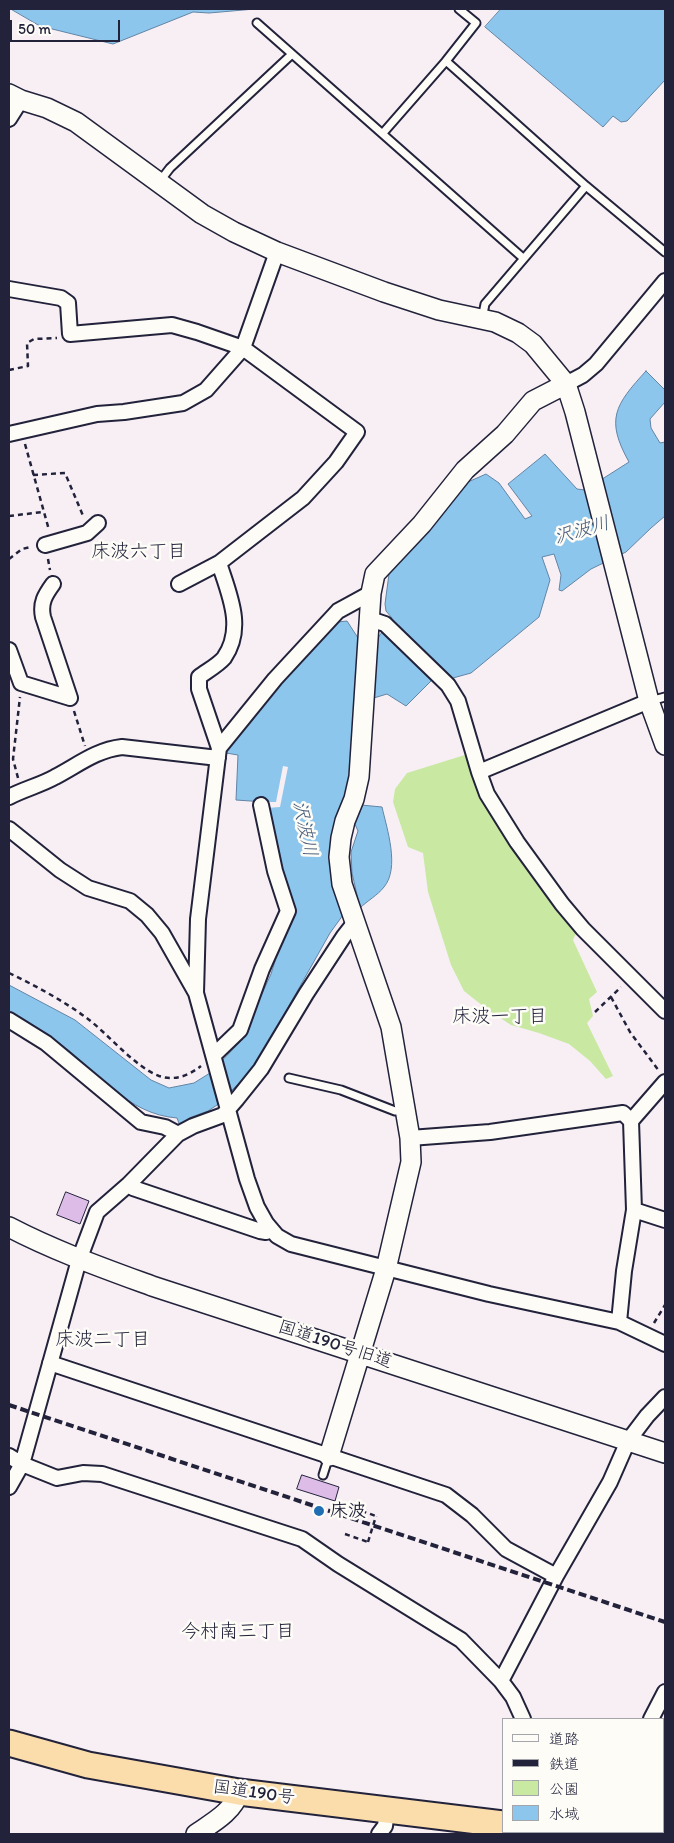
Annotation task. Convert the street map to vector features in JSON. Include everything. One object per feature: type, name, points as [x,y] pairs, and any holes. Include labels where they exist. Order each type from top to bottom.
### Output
[{"type":"highway","name":"国道190号","points":[[9,1743],[88,1764],[239,1792],[502,1824]]},
{"type":"street","points":[[9,119],[15,97],[47,108],[76,122],[202,214],[234,232],[277,252],[402,298],[439,310],[495,322],[518,333],[533,344],[566,384],[613,563],[657,699],[665,745]]},
{"type":"street","points":[[15,433],[97,414],[124,412],[183,402],[206,390],[243,348],[277,252]]},
{"type":"street","points":[[665,281],[596,364],[582,375],[533,401],[505,434],[465,470],[422,524],[375,574],[371,593],[378,622],[448,685],[458,701],[487,794],[517,842],[562,904],[583,929],[665,1011]]},
{"type":"street","points":[[9,290],[61,298],[68,303],[70,334],[172,325],[243,348],[357,432],[336,462],[303,498],[219,563],[178,584]]},
{"type":"street","points":[[50,544],[87,533],[94,527]]},
{"type":"street","points":[[196,993],[198,919],[219,753],[199,689],[199,677],[223,659],[231,645],[235,622],[233,606],[219,563]]},
{"type":"street","points":[[54,584],[41,606],[70,698]]},
{"type":"street","points":[[219,753],[275,679],[338,611],[371,593]]},
{"type":"street","points":[[329,1456],[386,1269],[411,1162],[410,1138],[390,1027],[342,884],[339,857],[345,821],[354,799],[359,777],[368,639],[378,622]]},
{"type":"street","points":[[9,650],[21,683],[70,698]]},
{"type":"street","points":[[479,772],[657,699]]},
{"type":"street","points":[[9,797],[54,778],[89,757],[108,749],[122,747],[219,753]]},
{"type":"street","points":[[214,1058],[240,1030],[262,969],[288,911],[275,871],[261,806]]},
{"type":"street","points":[[9,829],[60,870],[88,888],[130,901],[147,915],[162,933],[196,993],[247,1179],[257,1207],[277,1236],[291,1244],[386,1269],[489,1294],[619,1322],[650,1335],[665,1344]]},
{"type":"street","points":[[9,1020],[46,1043],[141,1122],[172,1131],[193,1126],[223,1115],[227,1107],[260,1069],[306,994],[355,922]]},
{"type":"street","points":[[631,1122],[664,1083]]},
{"type":"street","points":[[410,1138],[490,1132],[623,1113],[631,1122],[634,1210],[624,1271],[619,1322]]},
{"type":"street","points":[[9,1487],[22,1464],[79,1260],[97,1212],[129,1184],[172,1131]]},
{"type":"street","points":[[129,1184],[133,1188],[260,1231],[272,1230]]},
{"type":"street","points":[[634,1210],[665,1220]]},
{"type":"street","name":"国道190号旧道","points":[[9,1227],[79,1260],[197,1301],[665,1453]]},
{"type":"street","points":[[50,1363],[446,1495],[472,1515],[506,1548],[556,1576]]},
{"type":"street","points":[[500,1681],[556,1576],[610,1482],[628,1441],[647,1416],[665,1397]]},
{"type":"street","points":[[9,1456],[22,1464],[57,1478],[83,1473],[102,1474],[302,1540],[461,1640],[500,1681],[512,1697],[522,1718]]},
{"type":"street","points":[[652,1718],[665,1692]]},
{"type":"street","points":[[196,1834],[226,1812],[236,1800],[239,1792]]},
{"type":"street","points":[[380,1834],[385,1826],[387,1811]]},
{"type":"lane","points":[[383,133],[446,61],[476,23],[459,9]]},
{"type":"lane","points":[[257,23],[523,258]]},
{"type":"lane","points":[[159,183],[170,168],[291,55]]},
{"type":"lane","points":[[446,61],[586,186],[665,252]]},
{"type":"lane","points":[[482,319],[485,304],[586,186]]},
{"type":"lane","points":[[289,1078],[341,1090],[395,1111],[405,1110]]},
{"type":"lane","points":[[323,1474],[329,1456]]},
{"type":"path","points":[[9,370],[28,366],[27,342],[34,339],[66,338],[70,334]]},
{"type":"path","points":[[15,433],[33,475],[48,530],[54,584]]},
{"type":"path","points":[[33,475],[65,473],[94,527]]},
{"type":"path","points":[[9,516],[43,512]]},
{"type":"path","points":[[9,560],[22,549],[40,544],[50,544]]},
{"type":"path","points":[[21,683],[13,759],[22,791]]},
{"type":"path","points":[[70,698],[89,757]]},
{"type":"path","points":[[9,973],[30,983],[87,1019],[141,1066],[159,1076],[174,1079],[191,1074],[214,1058]]},
{"type":"path","points":[[595,1012],[631,977]]},
{"type":"path","points":[[611,997],[630,1032],[661,1074],[664,1083]]},
{"type":"path","points":[[650,1335],[651,1328],[665,1305]]},
{"type":"path","points":[[345,1534],[368,1542],[376,1516],[353,1508]]},
{"type":"green space","points":[[468,754],[577,931],[573,940],[597,992],[589,999],[593,1016],[587,1023],[613,1076],[606,1079],[590,1061],[569,1044],[511,1025],[488,1010],[464,991],[451,965],[428,892],[423,853],[408,847],[393,802],[395,789],[407,773]]},
{"type":"water","points":[[11,9],[255,9],[209,13],[193,12],[113,44],[40,26]]},
{"type":"water","points":[[501,9],[665,9],[665,80],[627,121],[621,122],[613,116],[603,127],[485,27]]},
{"type":"water","name":"沢波川","points":[[646,371],[665,390],[665,402],[650,419],[651,428],[660,443],[665,442],[665,516],[626,552],[591,569],[562,591],[559,590],[561,575],[554,554],[542,557],[550,580],[539,617],[471,673],[453,678],[423,649],[412,660],[432,680],[406,706],[387,694],[357,703],[361,805],[382,807],[391,848],[392,859],[389,879],[382,890],[360,908],[352,873],[351,852],[358,831],[354,822],[334,829],[329,855],[332,878],[343,915],[330,933],[254,1068],[217,1105],[208,1111],[189,1118],[180,1126],[177,1118],[159,1115],[128,1101],[56,1040],[9,1013],[9,985],[75,1020],[151,1080],[169,1088],[194,1083],[210,1073],[240,1042],[271,974],[292,906],[265,802],[236,800],[238,755],[226,753],[226,748],[284,679],[338,622],[347,621],[360,641],[375,642],[392,618],[386,611],[385,604],[389,574],[468,482],[486,474],[499,483],[525,519],[532,516],[508,484],[545,454],[577,489],[585,490],[629,462],[617,434],[617,413],[627,394]]},
{"type":"pier","points":[[283,766],[288,767],[280,807],[267,808],[265,802],[276,802]]},
{"type":"building","points":[[66,1192],[89,1201],[80,1224],[57,1215]]},
{"type":"building","points":[[302,1475],[339,1487],[335,1501],[297,1489]]},
{"type":"railway","points":[[9,1405],[665,1622]]},
{"type":"place","name":"床波","points":[[319,1511]]},
{"type":"district","name":"床波六丁目","points":[[139,552]]},
{"type":"district","name":"床波一丁目","points":[[500,1017]]},
{"type":"district","name":"床波二丁目","points":[[103,1340]]},
{"type":"district","name":"今村南三丁目","points":[[238,1632]]}]
